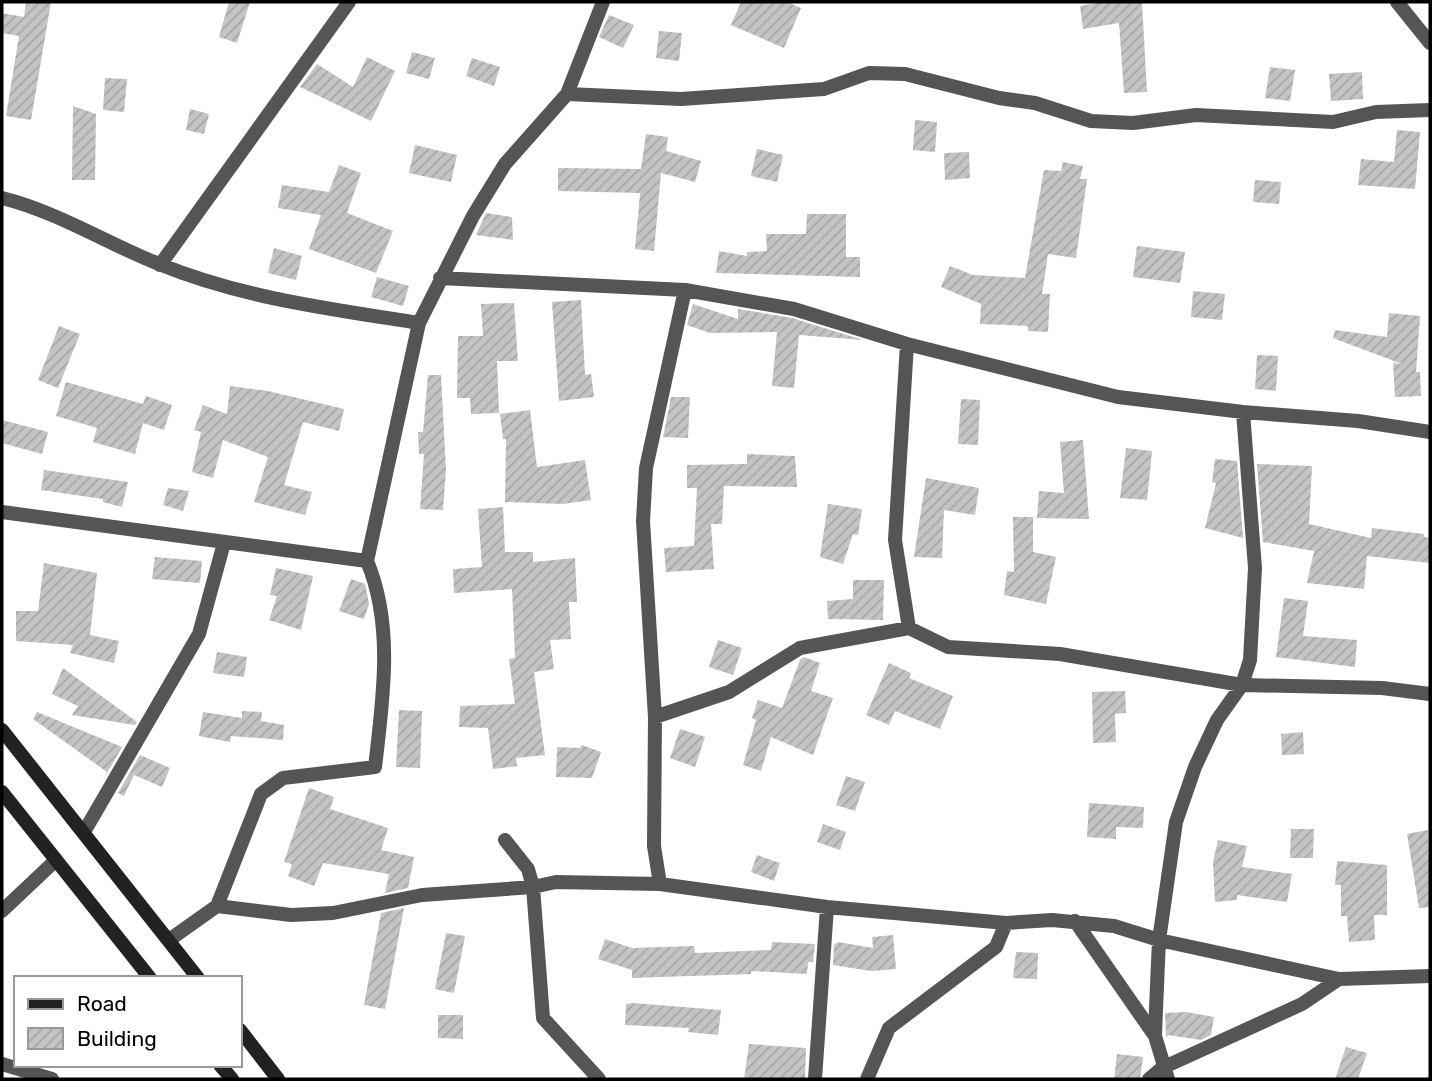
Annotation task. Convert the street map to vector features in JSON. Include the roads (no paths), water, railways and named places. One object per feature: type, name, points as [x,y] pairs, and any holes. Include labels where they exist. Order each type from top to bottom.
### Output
[{"type":"main road","points":[[2,730],[196,976]]},
{"type":"main road","points":[[2,792],[148,976]]},
{"type":"main road","points":[[242,1033],[278,1079]]},
{"type":"street","points":[[160,265],[349,2]]},
{"type":"street","points":[[169,940],[217,906],[261,794],[283,778],[375,767],[385,683],[379,589],[367,561],[419,323],[440,278],[505,164],[567,94],[603,2]]},
{"type":"street","points":[[1397,2],[1430,43]]},
{"type":"street","points":[[567,94],[681,99],[811,90],[824,89],[869,73],[905,74],[999,98],[1035,103],[1091,121],[1133,123],[1196,115],[1333,122],[1376,112],[1430,110]]},
{"type":"street","points":[[2,198],[61,217],[160,265],[231,288],[290,303],[419,323]]},
{"type":"street","points":[[440,278],[684,290],[794,309],[907,344],[1118,397],[1242,412],[1358,421],[1430,432]]},
{"type":"street","points":[[660,884],[654,846],[655,717],[643,521],[646,468],[684,290]]},
{"type":"street","points":[[907,344],[895,540],[909,628]]},
{"type":"street","points":[[1165,1074],[1155,1036],[1159,940],[1176,822],[1195,767],[1217,720],[1242,685],[1250,660],[1255,568],[1242,412]]},
{"type":"street","points":[[2,512],[367,561]]},
{"type":"street","points":[[84,832],[199,634],[224,543]]},
{"type":"street","points":[[655,717],[729,692],[800,648],[909,628],[948,647],[1060,654],[1242,685],[1382,688],[1430,694]]},
{"type":"street","points":[[505,840],[528,869],[533,887],[543,1018],[599,1079]]},
{"type":"street","points":[[2,911],[56,860]]},
{"type":"street","points":[[217,906],[291,915],[333,914],[422,895],[533,887],[556,882],[660,884],[827,907],[1006,923],[1075,921],[1114,926],[1159,940],[1339,979],[1430,976]]},
{"type":"street","points":[[815,1079],[827,907]]},
{"type":"street","points":[[1075,921],[1155,1036]]},
{"type":"street","points":[[867,1079],[889,1028],[996,947],[1006,923]]},
{"type":"street","points":[[1149,1079],[1165,1074],[1281,1014],[1339,979]]},
{"type":"street","points":[[2,1064],[52,1079]]}]
